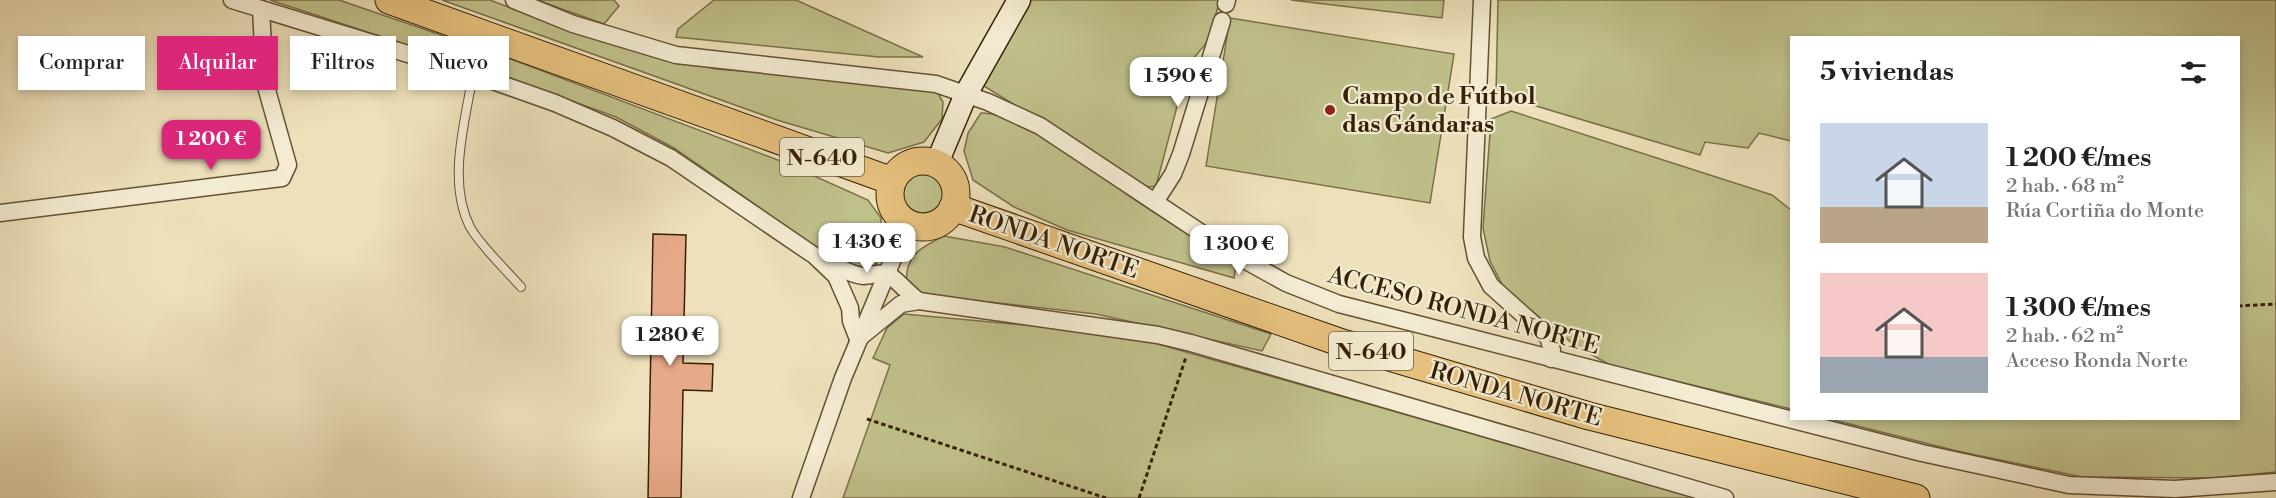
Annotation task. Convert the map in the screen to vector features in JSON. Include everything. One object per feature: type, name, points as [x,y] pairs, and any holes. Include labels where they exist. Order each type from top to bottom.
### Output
[{"type":"highway","name":"N-640","points":[[389,0],[892,181]]},
{"type":"highway","name":"N-640","points":[[909,223],[900,218],[890,201],[892,181],[906,165],[927,161],[937,164]]},
{"type":"highway","name":"RONDA NORTE","points":[[909,223],[918,226],[939,222],[953,207],[956,197],[952,177],[937,164]]},
{"type":"highway","name":"RONDA NORTE","points":[[953,207],[1342,343],[1589,416],[1916,498]]},
{"type":"main road","points":[[937,164],[966,93],[1019,0]]},
{"type":"street","points":[[232,0],[408,54]]},
{"type":"street","name":"ACCESO RONDA NORTE","points":[[514,0],[573,24],[676,55],[936,84],[966,93],[1040,126],[1230,252],[1277,278],[1339,304],[1790,420]]},
{"type":"street","points":[[1482,0],[1472,237],[1476,258],[1491,286],[1548,337],[1552,350],[1551,359]]},
{"type":"street","points":[[0,213],[282,178],[288,165],[265,83],[261,9]]},
{"type":"street","points":[[1155,202],[1173,174],[1181,154],[1222,21]]},
{"type":"street","points":[[509,87],[555,103],[652,148],[698,176],[815,256],[852,274],[864,276],[886,274],[894,278],[908,294],[919,301]]},
{"type":"street","points":[[801,498],[858,339],[909,223]]},
{"type":"street","points":[[815,256],[836,276],[850,308],[851,321],[858,339]]},
{"type":"street","points":[[858,339],[901,304],[919,301],[1147,334],[1191,343],[1725,498]]},
{"type":"street","name":"ACCESO RONDA NORTE","points":[[1792,420],[1922,453],[2069,485],[2175,489],[2276,482]]},
{"type":"lane","points":[[470,90],[462,141],[459,195],[471,229],[521,287]]},
{"type":"path","points":[[2240,306],[2276,304]]},
{"type":"path","points":[[1139,498],[1191,343]]},
{"type":"path","points":[[867,420],[1106,498]]},
{"type":"green space","points":[[270,0],[339,0],[444,36],[408,36],[408,45],[396,41],[396,36],[380,36]]},
{"type":"green space","points":[[442,0],[490,0],[631,50],[716,69],[844,79],[937,92],[943,102],[942,119],[924,142],[888,153],[777,120]]},
{"type":"green space","points":[[537,0],[614,0],[619,6],[604,24]]},
{"type":"green space","points":[[714,0],[796,0],[923,57],[879,57],[676,37],[678,29]]},
{"type":"green space","points":[[1029,0],[1220,0],[1208,41],[1188,65],[1156,186],[1148,187],[984,86],[985,77]]},
{"type":"green space","name":"Campo de Fútbol das Gándaras","points":[[1291,0],[1444,0],[1442,18]]},
{"type":"green space","points":[[1498,0],[2276,0],[2276,472],[2213,478],[2082,477],[1957,451],[1834,420],[2240,420],[2240,36],[1790,36],[1790,141],[1759,133],[1748,148],[1705,142],[1700,155],[1496,94]]},
{"type":"green space","name":"Campo de Fútbol das Gándaras","points":[[1230,18],[1454,54],[1430,203],[1206,166]]},
{"type":"green space","points":[[509,58],[783,162],[868,200],[881,218],[877,263],[870,269],[849,270],[674,148],[616,117],[509,78]]},
{"type":"green space","points":[[1511,111],[1772,195],[1790,209],[1790,409],[1610,365],[1576,346],[1505,290],[1490,261],[1483,228],[1491,119]]},
{"type":"green space","points":[[981,113],[997,115],[1016,123],[1060,147],[1135,200],[1236,265],[1234,278],[1067,230],[1014,207],[973,180],[964,151],[968,133]]},
{"type":"green space","points":[[923,173],[937,179],[943,193],[937,207],[923,213],[909,207],[903,193],[909,179]]},
{"type":"green space","points":[[944,236],[1005,247],[1271,334],[1262,351],[1096,314],[928,295],[907,288],[906,277],[910,261],[920,250]]},
{"type":"green space","points":[[904,314],[1077,330],[1151,342],[1699,498],[843,498],[890,365],[873,358],[887,328]]},
{"type":"building","points":[[653,234],[686,235],[683,363],[713,364],[712,391],[683,390],[681,498],[648,498]]},
{"type":"place","name":"Campo de Fútbol das Gándaras","points":[[1330,110]]}]
